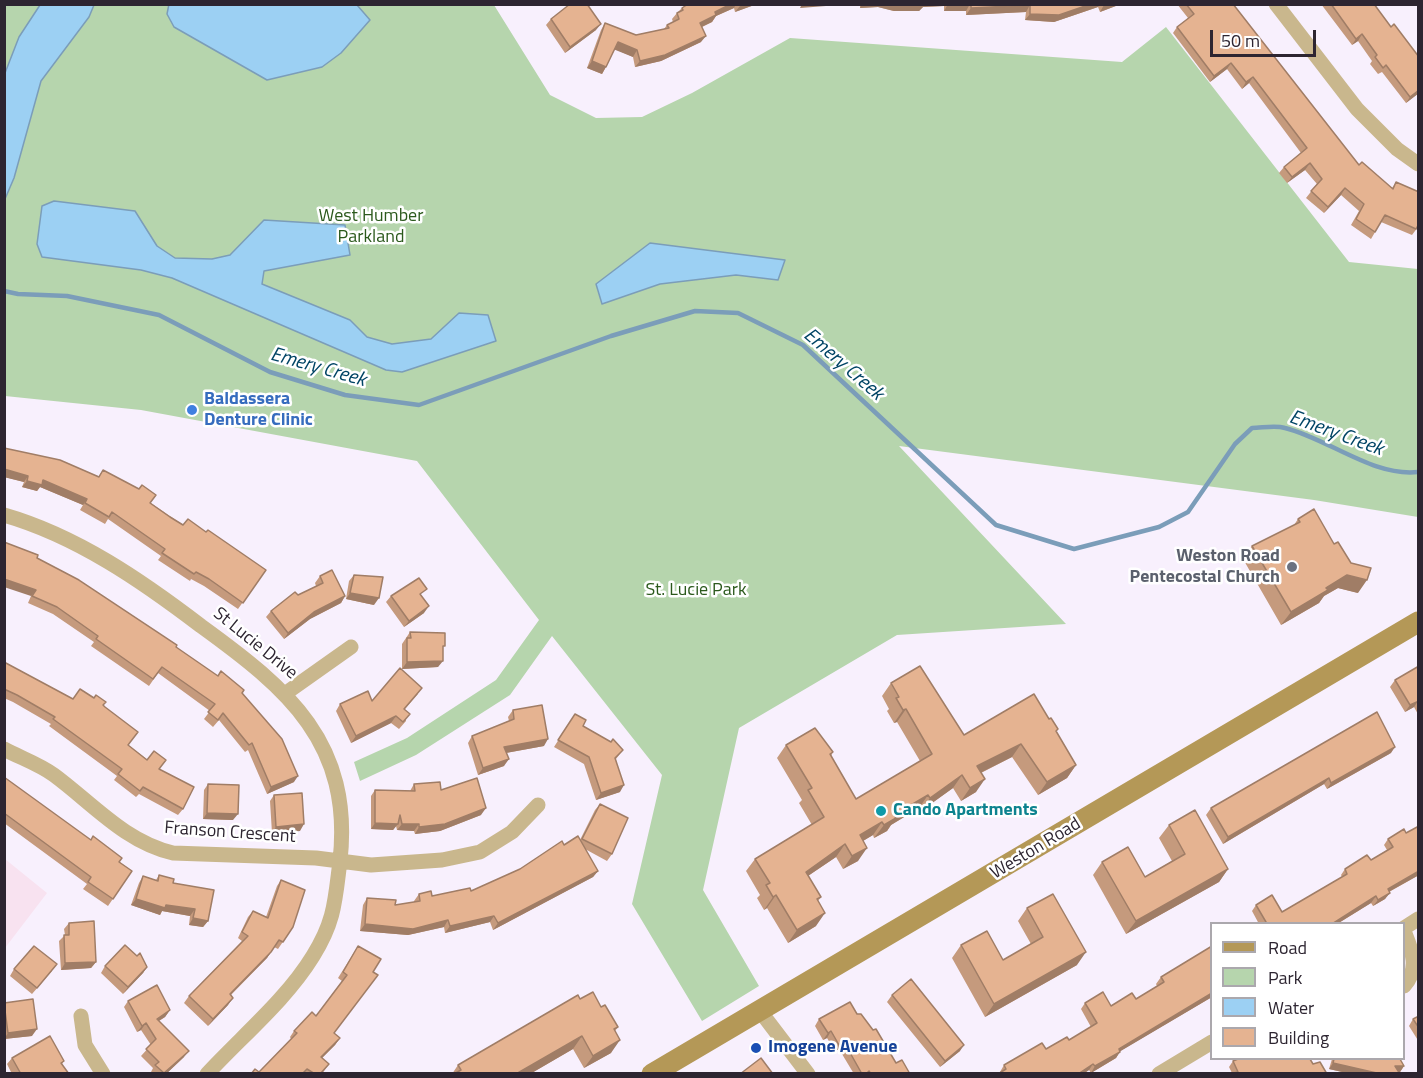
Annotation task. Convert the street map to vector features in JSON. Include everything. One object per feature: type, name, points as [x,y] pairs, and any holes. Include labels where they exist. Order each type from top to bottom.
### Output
[{"type":"main road","name":"Weston Road","points":[[652,1074],[1419,622]]},
{"type":"street","points":[[1276,4],[1357,109],[1397,149],[1419,164]]},
{"type":"street","name":"St Lucie Drive","points":[[4,515],[29,522],[89,551],[161,596],[259,668],[286,693],[310,723],[330,766],[343,825],[337,903],[313,957],[291,986],[207,1074]]},
{"type":"street","points":[[286,693],[351,647]]},
{"type":"street","name":"Franson Crescent","points":[[4,749],[52,774],[129,835],[158,849],[173,853],[340,861],[371,865],[442,860],[480,852],[512,832],[538,805]]},
{"type":"street","points":[[1405,929],[1419,920]]},
{"type":"street","points":[[1405,933],[1415,958],[1411,978],[1405,985]]},
{"type":"street","points":[[760,1011],[808,1074]]},
{"type":"street","points":[[81,1016],[85,1045],[103,1074]]},
{"type":"street","points":[[1159,1074],[1210,1043]]},
{"type":"shaded area","points":[[5,859],[47,893],[4,948]]},
{"type":"green space","name":"West Humber Parkland","points":[[5,5],[494,5],[550,95],[596,118],[642,117],[692,93],[790,38],[1122,62],[1166,27],[1349,262],[1418,269],[1418,517],[1314,500],[899,446],[1066,624],[897,635],[739,728],[703,890],[759,986],[702,1021],[632,904],[662,775],[552,636],[510,695],[416,755],[360,781],[354,762],[407,738],[496,680],[539,620],[417,461],[141,410],[5,396]]},
{"type":"water","points":[[169,4],[357,5],[370,20],[341,53],[322,67],[267,80],[174,27],[167,14]]},
{"type":"water","points":[[40,5],[94,5],[89,17],[41,81],[14,178],[5,199],[5,73],[19,37]]},
{"type":"water","points":[[54,201],[135,211],[157,246],[175,258],[212,259],[230,255],[264,220],[345,225],[350,255],[264,271],[262,284],[350,320],[367,337],[392,344],[431,339],[459,313],[488,315],[496,341],[402,372],[386,370],[172,278],[141,270],[42,257],[37,244],[42,206]]},
{"type":"water","points":[[650,243],[785,260],[778,280],[736,275],[660,284],[602,304],[596,284]]},
{"type":"building","points":[[570,4],[587,4],[601,24],[570,47],[551,19]]},
{"type":"building","points":[[688,4],[731,4],[700,23],[706,36],[665,55],[640,61],[637,50],[618,42],[606,67],[592,61],[605,23],[636,35],[669,28],[667,25],[679,19],[677,13]]},
{"type":"building","points":[[971,4],[1091,4],[1059,15],[1030,14],[1030,5],[971,8]]},
{"type":"building","points":[[1186,4],[1233,4],[1359,165],[1362,162],[1393,189],[1396,182],[1419,192],[1419,224],[1416,229],[1385,215],[1375,232],[1356,219],[1364,204],[1345,188],[1328,207],[1311,191],[1322,179],[1310,163],[1292,177],[1284,167],[1307,148],[1253,77],[1246,82],[1231,63],[1214,76],[1177,27],[1194,14]]},
{"type":"building","points":[[1331,4],[1374,4],[1391,27],[1394,24],[1419,57],[1419,90],[1410,97],[1386,65],[1383,68],[1362,34],[1356,39]]},
{"type":"building","points":[[4,448],[60,460],[99,477],[103,470],[139,489],[142,485],[156,495],[150,503],[170,517],[183,525],[188,519],[206,532],[208,530],[266,570],[243,603],[209,579],[196,572],[194,574],[162,553],[165,549],[112,512],[109,517],[85,503],[87,499],[43,480],[42,485],[27,481],[28,476],[4,469]]},
{"type":"building","name":"Weston Road Pentecostal Church","points":[[1314,509],[1334,544],[1338,542],[1351,563],[1371,568],[1367,580],[1347,575],[1326,588],[1328,590],[1291,612],[1252,546],[1300,522],[1298,519]]},
{"type":"building","points":[[4,542],[38,555],[37,558],[79,580],[177,645],[176,647],[218,676],[221,671],[244,690],[242,693],[282,739],[298,776],[271,787],[252,743],[249,745],[223,713],[218,720],[208,712],[215,704],[162,667],[153,679],[96,639],[98,636],[57,607],[32,596],[36,590],[4,579]]},
{"type":"building","points":[[332,570],[345,596],[314,612],[288,633],[271,611],[295,592],[298,595],[323,583],[320,576]]},
{"type":"building","points":[[354,575],[383,577],[379,598],[350,593]]},
{"type":"building","points":[[419,578],[427,589],[420,594],[429,606],[409,621],[391,596]]},
{"type":"building","points":[[410,632],[445,633],[443,661],[407,662],[407,638],[411,638]]},
{"type":"building","points":[[4,662],[73,699],[80,689],[106,702],[103,705],[105,707],[138,732],[128,745],[147,760],[154,751],[166,760],[159,769],[194,787],[183,809],[143,787],[140,791],[118,774],[122,769],[53,719],[55,717],[4,689]]},
{"type":"building","name":"Cando Apartments","points":[[920,666],[964,735],[1034,694],[1058,729],[1056,731],[1076,765],[1047,782],[1021,744],[977,766],[985,779],[970,788],[962,775],[930,798],[928,795],[894,815],[896,818],[884,825],[882,822],[860,835],[867,848],[852,856],[845,844],[806,872],[821,897],[817,899],[825,913],[797,930],[776,895],[773,897],[766,885],[770,883],[755,859],[824,817],[808,790],[812,788],[786,745],[815,728],[833,752],[830,754],[856,799],[932,754],[906,709],[903,710],[896,698],[899,697],[891,683]]},
{"type":"building","points":[[1419,666],[1419,701],[1410,705],[1395,680]]},
{"type":"building","points":[[400,668],[422,688],[404,709],[410,714],[403,722],[396,716],[356,736],[340,704],[368,691],[372,701]]},
{"type":"building","points":[[542,705],[548,739],[504,747],[509,759],[483,768],[472,736],[514,719],[513,710]]},
{"type":"building","points":[[1377,712],[1395,747],[1331,783],[1329,778],[1228,837],[1211,808]]},
{"type":"building","points":[[575,714],[586,720],[583,726],[611,742],[613,739],[623,750],[615,758],[624,785],[601,793],[589,757],[558,740]]},
{"type":"building","points":[[4,777],[91,840],[93,836],[122,858],[119,862],[132,871],[113,899],[88,882],[91,877],[4,813]]},
{"type":"building","points":[[477,778],[486,808],[445,824],[419,827],[419,824],[402,824],[400,815],[398,824],[375,823],[375,790],[415,791],[414,784],[440,782],[441,790]]},
{"type":"building","points":[[208,784],[239,785],[238,814],[207,813]]},
{"type":"building","points":[[302,793],[304,824],[276,827],[274,795]]},
{"type":"building","points":[[600,804],[628,818],[612,854],[582,839]]},
{"type":"building","points":[[1195,810],[1228,869],[1136,921],[1102,862],[1128,847],[1145,877],[1185,854],[1169,825]]},
{"type":"building","points":[[1419,826],[1419,871],[1388,889],[1390,893],[1378,900],[1376,896],[1335,922],[1266,922],[1256,905],[1272,895],[1282,912],[1347,874],[1345,869],[1367,855],[1371,860],[1393,847],[1388,839],[1404,829],[1406,833]]},
{"type":"building","points":[[578,836],[598,871],[498,923],[494,916],[450,926],[448,920],[413,929],[365,924],[367,898],[396,900],[395,905],[420,901],[419,894],[431,891],[432,896],[470,888],[471,891],[520,869],[562,841],[564,845]]},
{"type":"building","points":[[159,875],[174,879],[173,883],[214,890],[208,921],[193,918],[195,909],[166,905],[165,908],[136,899],[143,876],[158,881]]},
{"type":"building","points":[[281,880],[305,890],[293,927],[283,942],[279,940],[271,952],[230,994],[233,998],[213,1019],[189,996],[248,936],[242,932],[253,911],[268,918]]},
{"type":"building","points":[[1053,894],[1086,952],[994,1004],[961,945],[987,931],[1003,960],[1043,937],[1027,908]]},
{"type":"building","points":[[94,921],[96,962],[65,963],[64,935],[69,935],[69,923]]},
{"type":"building","points":[[125,945],[137,956],[140,953],[147,967],[128,987],[105,966]]},
{"type":"building","points":[[34,946],[57,964],[37,988],[14,969]]},
{"type":"building","points":[[358,946],[381,959],[373,972],[378,975],[334,1033],[340,1038],[321,1057],[329,1064],[320,1074],[307,1069],[302,1074],[251,1074],[255,1069],[259,1072],[261,1070],[297,1033],[294,1031],[312,1012],[316,1016],[347,975],[343,972]]},
{"type":"building","points":[[1210,947],[1210,994],[1119,1049],[1120,1052],[1095,1066],[1093,1064],[1078,1074],[998,1074],[1006,1069],[1004,1065],[1042,1043],[1046,1049],[1067,1037],[1069,1040],[1097,1023],[1085,1003],[1103,992],[1111,1006],[1132,993],[1136,999],[1164,982],[1161,977]]},
{"type":"building","points":[[911,979],[964,1045],[945,1061],[892,995]]},
{"type":"building","points":[[157,985],[170,1010],[157,1019],[189,1051],[164,1073],[155,1065],[159,1062],[146,1049],[156,1039],[146,1023],[142,1026],[128,1001]]},
{"type":"building","points":[[593,992],[601,1007],[605,1005],[618,1027],[614,1029],[620,1040],[593,1056],[582,1036],[516,1074],[454,1074],[461,1070],[458,1065],[578,995],[580,999]]},
{"type":"building","points":[[33,999],[37,1029],[8,1033],[4,1003]]},
{"type":"building","points":[[850,1002],[857,1014],[861,1014],[873,1030],[876,1029],[896,1063],[902,1060],[910,1074],[871,1074],[869,1071],[862,1074],[844,1042],[839,1045],[831,1031],[828,1033],[819,1019]]},
{"type":"building","points":[[1419,1016],[1419,1028],[1413,1019]]},
{"type":"building","points":[[50,1036],[64,1061],[61,1063],[69,1074],[21,1074],[12,1058]]},
{"type":"building","points":[[761,1058],[773,1074],[740,1074]]},
{"type":"building","points":[[1311,1060],[1313,1064],[1320,1062],[1327,1074],[1230,1074],[1238,1072],[1233,1061]]},
{"type":"building","points":[[1334,1060],[1401,1060],[1404,1066],[1395,1066],[1400,1074],[1381,1074],[1333,1063]]},
{"type":"waterway","name":"Emery Creek","points":[[4,291],[18,294],[67,296],[159,315],[270,372],[345,395],[419,405],[611,336],[695,311],[738,313],[803,345],[996,525],[1074,549],[1159,527],[1188,512],[1235,444],[1252,428],[1285,428],[1302,433],[1384,469],[1418,472]]},
{"type":"place","name":"Baldassera Denture Clinic","points":[[192,410]]},
{"type":"place","name":"Weston Road Pentecostal Church","points":[[1292,567]]},
{"type":"place","name":"Cando Apartments","points":[[881,811]]},
{"type":"place","name":"Imogene Avenue","points":[[756,1048]]},
{"type":"park label","name":"St. Lucie Park","points":[[696,591]]}]
